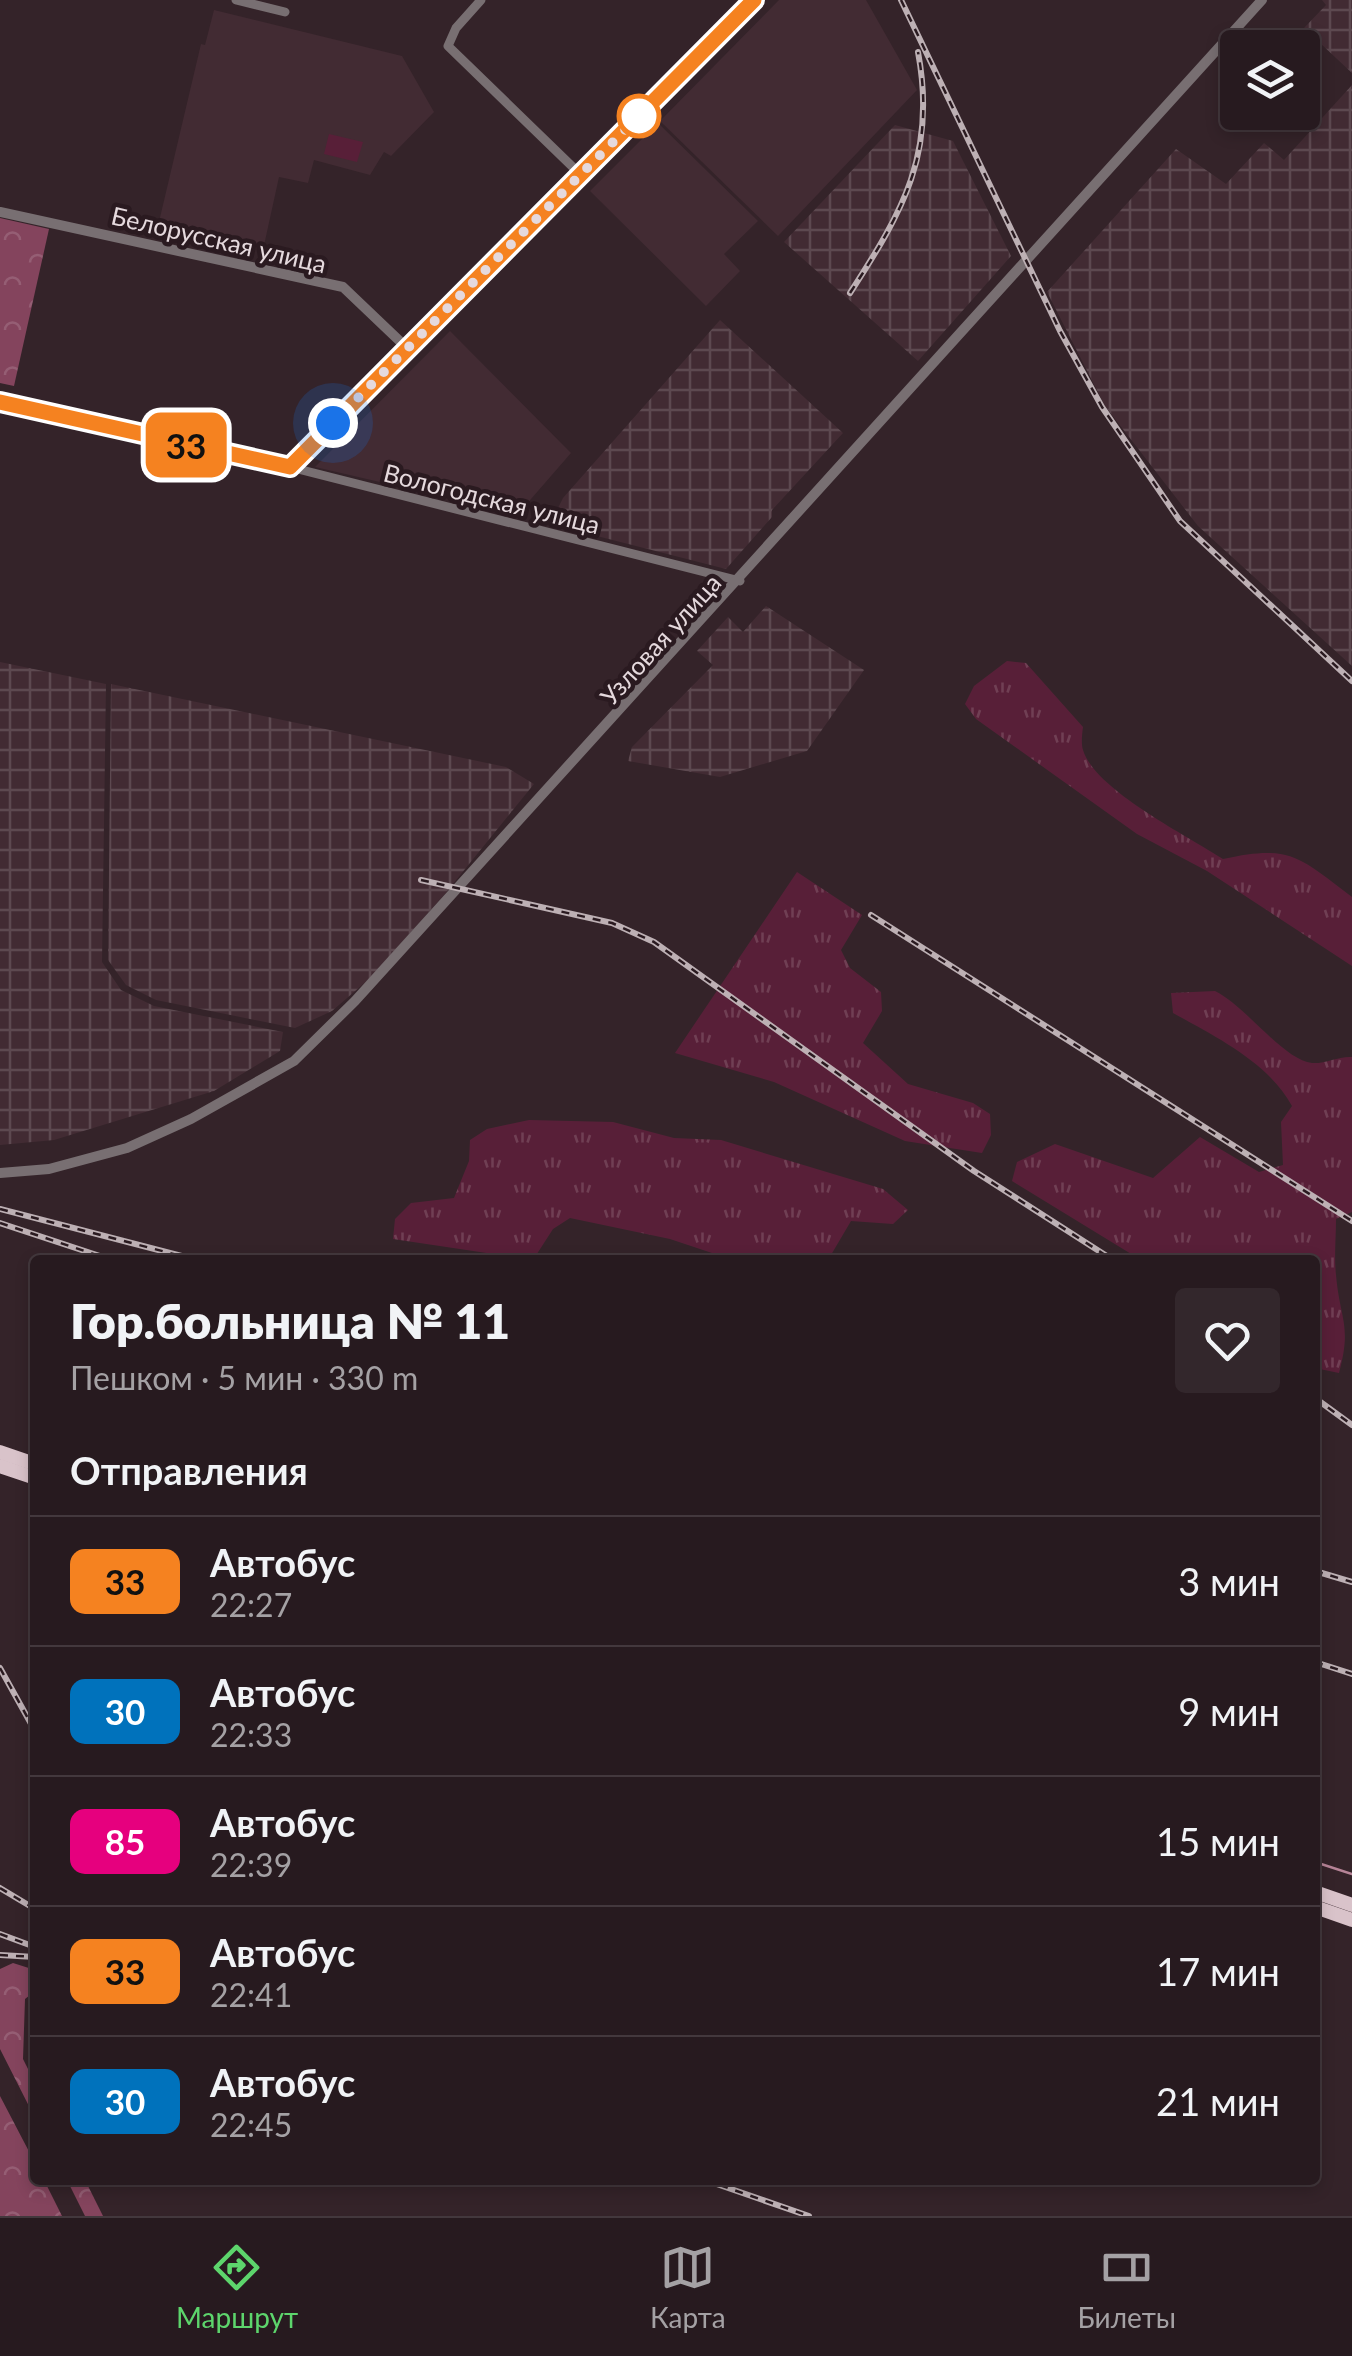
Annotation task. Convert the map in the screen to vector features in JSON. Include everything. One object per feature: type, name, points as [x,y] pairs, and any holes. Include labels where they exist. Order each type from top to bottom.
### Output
[{"type":"highway","points":[[0,1452],[30,1462]]},
{"type":"highway","points":[[0,1466],[30,1476]]},
{"type":"highway","points":[[1320,1894],[1352,1905]]},
{"type":"highway","points":[[1320,1909],[1352,1920]]},
{"type":"street","points":[[236,0],[285,12]]},
{"type":"street","points":[[481,0],[456,28],[448,46],[581,175]]},
{"type":"street","points":[[290,467],[754,0]]},
{"type":"street","name":"Узловая улица","points":[[0,1172],[48,1169],[127,1148],[192,1119],[294,1061],[355,1001],[740,581],[1262,0]]},
{"type":"street","name":"Белорусская улица","points":[[0,212],[343,287],[407,348]]},
{"type":"street","name":"Вологодская улица","points":[[0,402],[290,467],[740,581]]},
{"type":"shaded area","points":[[779,0],[866,0],[917,90],[778,236],[660,121]]},
{"type":"shaded area","points":[[1322,0],[1352,0],[1352,73],[1320,43],[1320,30],[1304,28],[1326,5]]},
{"type":"shaded area","points":[[214,10],[402,56],[434,112],[391,156],[384,152],[370,175],[314,160],[308,183],[279,177],[263,250],[158,226],[201,44],[205,45]]},
{"type":"shaded area","points":[[1352,85],[1352,666],[1198,526],[1105,406],[1047,292],[1176,149],[1226,184],[1264,143],[1284,160],[1311,130],[1320,130],[1320,120]]},
{"type":"shaded area","points":[[658,123],[758,221],[724,254],[740,271],[706,306],[590,191]]},
{"type":"shaded area","points":[[895,125],[953,141],[1011,256],[918,361],[784,242]]},
{"type":"shaded area","points":[[720,320],[843,433],[772,510],[772,517],[726,569],[550,524],[563,498]]},
{"type":"shaded area","points":[[450,331],[571,453],[518,514],[315,467]]},
{"type":"shaded area","points":[[766,606],[864,670],[807,751],[720,777],[628,761],[632,747],[713,665],[697,651],[728,617],[743,632]]},
{"type":"shaded area","points":[[0,662],[106,684],[102,962],[121,990],[154,1006],[283,1032],[280,1051],[214,1091],[54,1140],[0,1145]]},
{"type":"shaded area","points":[[111,684],[506,767],[534,784],[444,895],[369,979],[332,1011],[295,1028],[156,1000],[126,985],[108,960]]},
{"type":"green space","points":[[329,134],[363,142],[357,162],[324,154]]},
{"type":"green space","points":[[0,218],[49,229],[14,386],[0,383]]},
{"type":"green space","points":[[1007,661],[1026,663],[1083,727],[1082,748],[1091,765],[1144,811],[1223,859],[1264,853],[1293,857],[1352,897],[1352,966],[1207,871],[1137,834],[976,719],[965,704],[974,686]]},
{"type":"green space","points":[[797,872],[862,915],[841,950],[850,968],[881,992],[882,1011],[863,1043],[908,1084],[973,1103],[990,1114],[991,1135],[982,1153],[905,1141],[774,1082],[675,1053]]},
{"type":"green space","points":[[1215,991],[1301,1060],[1317,1063],[1352,1057],[1352,1212],[1336,1219],[1335,1268],[1345,1333],[1339,1373],[1320,1369],[1320,1255],[1133,1255],[1012,1181],[1017,1162],[1055,1144],[1153,1178],[1200,1137],[1259,1172],[1283,1165],[1281,1122],[1292,1106],[1282,1090],[1240,1052],[1173,1013],[1171,993]]},
{"type":"green space","points":[[529,1120],[613,1122],[674,1138],[721,1140],[883,1189],[908,1210],[893,1224],[851,1221],[831,1255],[718,1255],[670,1239],[570,1218],[553,1229],[536,1255],[500,1255],[393,1239],[395,1219],[411,1203],[454,1198],[469,1161],[470,1140],[487,1129]]},
{"type":"green space","points":[[13,1963],[30,1968],[23,2059],[30,2073],[30,2108],[0,2049],[0,1969]]},
{"type":"green space","points":[[0,2096],[30,2153],[30,2185],[46,2185],[62,2216],[0,2216]]},
{"type":"green space","points":[[70,2185],[88,2185],[103,2216],[85,2216]]},
{"type":"waterway","points":[[1320,1864],[1352,1874]]},
{"type":"railway","points":[[901,0],[1060,331],[1102,407],[1180,521],[1352,681]]},
{"type":"railway","points":[[850,293],[886,235],[911,180],[923,121],[918,52]]},
{"type":"railway","points":[[421,880],[612,923],[654,942],[974,1171],[1105,1255]]},
{"type":"railway","points":[[871,915],[1352,1221]]},
{"type":"railway","points":[[0,1209],[178,1255]]},
{"type":"railway","points":[[0,1223],[97,1255]]},
{"type":"railway","points":[[1320,1402],[1352,1425]]},
{"type":"railway","points":[[1320,1572],[1352,1582]]},
{"type":"railway","points":[[1320,1664],[1352,1674]]},
{"type":"railway","points":[[0,1668],[30,1722]]},
{"type":"railway","points":[[0,1888],[30,1906]]},
{"type":"railway","points":[[0,1934],[30,1945]]},
{"type":"railway","points":[[0,1955],[30,1957]]},
{"type":"railway","points":[[719,2185],[809,2216]]},
{"type":"bus line","name":"33","points":[[0,402],[290,467],[754,0]]},
{"type":"route","points":[[333,423],[639,116]]}]
